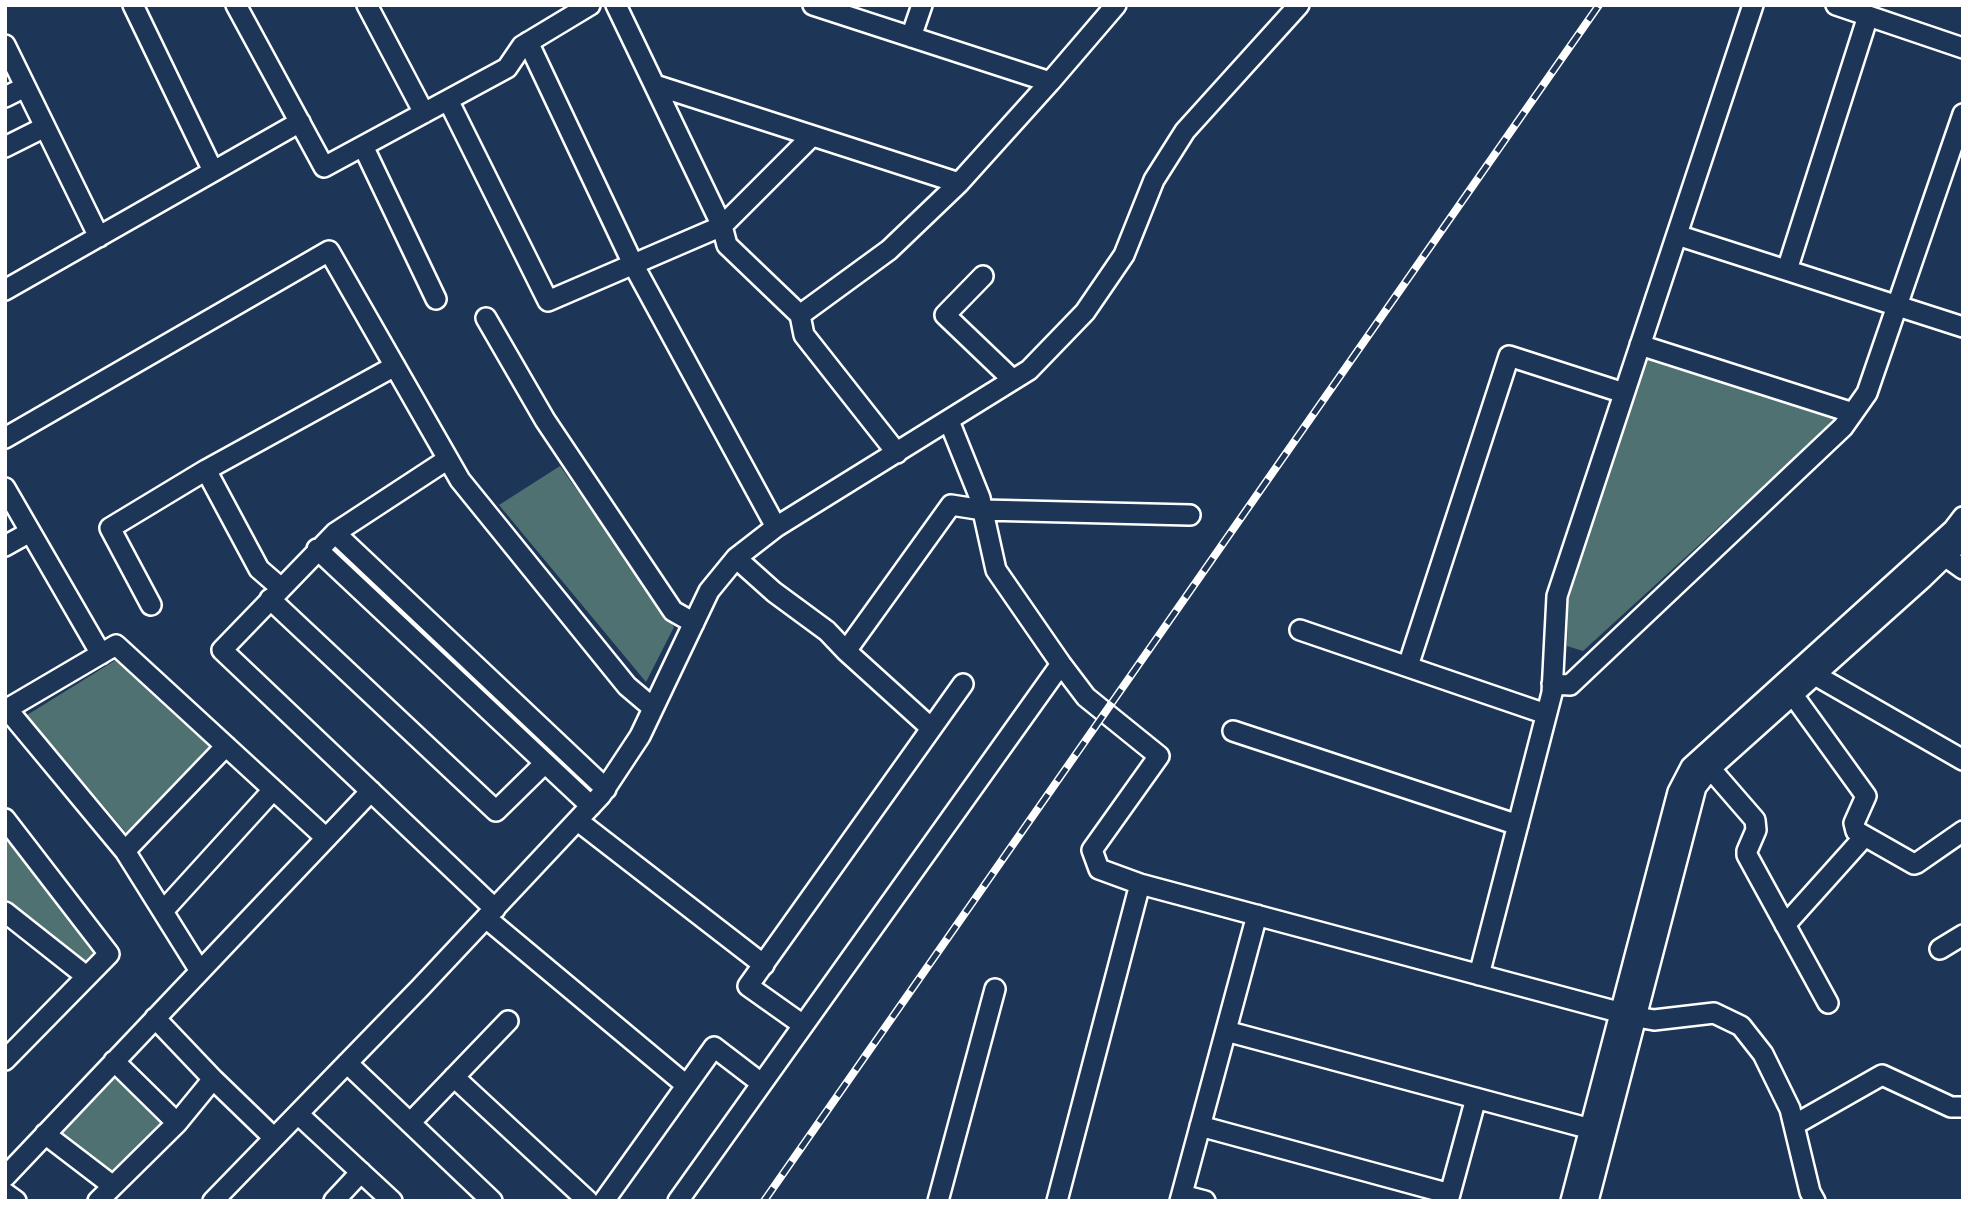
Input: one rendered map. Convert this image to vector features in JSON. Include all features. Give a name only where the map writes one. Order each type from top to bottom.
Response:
[{"type":"street","points":[[134,5],[213,171]]},
{"type":"street","points":[[236,5],[324,167],[507,68],[522,46],[590,5]]},
{"type":"street","points":[[367,5],[424,113]]},
{"type":"street","points":[[616,5],[722,226],[727,245],[800,315],[804,335],[897,453]]},
{"type":"street","points":[[911,37],[922,5]]},
{"type":"street","points":[[800,315],[889,250],[959,183],[1116,5]]},
{"type":"street","points":[[213,1201],[606,789],[640,736],[709,591],[736,558],[776,527],[1030,370],[1085,312],[1124,256],[1154,180],[1185,131],[1298,5]]},
{"type":"street","points":[[1479,975],[1546,714],[1552,684],[1557,596],[1753,5]]},
{"type":"street","points":[[1836,5],[1963,48]]},
{"type":"street","points":[[819,6],[1050,82]]},
{"type":"street","points":[[1787,270],[1868,16]]},
{"type":"street","points":[[528,42],[633,264],[776,527]]},
{"type":"street","points":[[5,45],[99,237]]},
{"type":"street","points":[[655,85],[959,183]]},
{"type":"street","points":[[5,97],[25,86]]},
{"type":"street","points":[[448,100],[548,301],[722,226],[813,136]]},
{"type":"street","points":[[1552,684],[1570,684],[1843,428],[1867,393],[1963,114]]},
{"type":"street","points":[[5,290],[300,122]]},
{"type":"street","points":[[5,147],[45,127]]},
{"type":"street","points":[[363,146],[436,299]]},
{"type":"street","points":[[1677,235],[1963,327]]},
{"type":"street","points":[[5,438],[329,251],[460,480],[626,686],[653,708]]},
{"type":"street","points":[[982,276],[946,315],[1013,380]]},
{"type":"street","points":[[486,318],[545,420],[673,611],[694,623]]},
{"type":"street","points":[[1640,345],[1853,413]]},
{"type":"street","points":[[1408,666],[1509,356],[1624,393]]},
{"type":"street","points":[[152,605],[110,528],[206,470],[395,366]]},
{"type":"street","points":[[949,421],[980,498],[996,570],[1060,664],[1086,697],[1159,756],[1092,850],[1099,869],[1140,884],[1629,1015],[1654,1020],[1714,1013],[1741,1026],[1763,1054],[1790,1109],[1810,1192],[1815,1201]]},
{"type":"street","points":[[448,459],[335,533],[222,650],[371,791],[490,913],[686,1085]]},
{"type":"street","points":[[206,470],[258,569],[276,593],[496,811],[545,763]]},
{"type":"street","points":[[5,488],[101,654]]},
{"type":"street","points":[[846,651],[951,505],[983,510],[1190,515]]},
{"type":"street","points":[[1571,1201],[1598,1131],[1629,1015],[1678,792],[1691,767],[1706,763],[1815,675],[1939,552],[1963,517]]},
{"type":"street","points":[[5,546],[30,532]]},
{"type":"street","points":[[335,533],[606,789]]},
{"type":"street","points":[[1706,763],[1939,552],[1963,539]]},
{"type":"street","points":[[317,549],[545,763],[584,814],[764,965]]},
{"type":"street","points":[[1939,552],[1963,569]]},
{"type":"street","points":[[736,558],[774,592],[827,631],[931,728]]},
{"type":"street","points":[[1300,629],[1546,714]]},
{"type":"street","points":[[200,971],[125,850],[7,709],[116,645],[326,838]]},
{"type":"street","points":[[678,1201],[1060,664]]},
{"type":"street","points":[[1815,675],[1963,760]]},
{"type":"street","points":[[803,1025],[748,986],[963,684]]},
{"type":"street","points":[[1793,695],[1866,796],[1854,827],[1856,831],[1914,864],[1963,831]]},
{"type":"street","points":[[1233,731],[1518,825]]},
{"type":"street","points":[[125,850],[226,746]]},
{"type":"street","points":[[1706,763],[1755,820],[1756,830],[1747,855],[1828,1003]]},
{"type":"street","points":[[163,911],[273,790]]},
{"type":"street","points":[[5,1177],[371,791]]},
{"type":"street","points":[[5,819],[109,954],[5,1060]]},
{"type":"street","points":[[1785,925],[1864,837]]},
{"type":"street","points":[[1057,1201],[1140,884]]},
{"type":"street","points":[[5,912],[86,976]]},
{"type":"street","points":[[1205,1201],[1181,1198],[1256,915]]},
{"type":"street","points":[[1940,949],[1963,935]]},
{"type":"street","points":[[938,1201],[995,989]]},
{"type":"street","points":[[155,1018],[274,1138]]},
{"type":"street","points":[[410,1123],[508,1021]]},
{"type":"street","points":[[1226,1031],[1598,1131]]},
{"type":"street","points":[[604,1201],[714,1047],[761,1083]]},
{"type":"street","points":[[114,1062],[177,1123]]},
{"type":"street","points":[[347,1063],[492,1201]]},
{"type":"street","points":[[1794,1125],[1882,1075],[1951,1107],[1963,1107]]},
{"type":"street","points":[[454,1077],[588,1201]]},
{"type":"street","points":[[98,1201],[177,1123],[213,1079]]},
{"type":"street","points":[[1200,1126],[1449,1197],[1476,1098]]},
{"type":"street","points":[[298,1114],[392,1201]]},
{"type":"street","points":[[1588,1201],[1598,1131]]},
{"type":"street","points":[[45,1134],[113,1186]]},
{"type":"street","points":[[334,1201],[361,1172]]},
{"type":"street","points":[[5,1193],[16,1201]]},
{"type":"green space","points":[[1645,358],[1838,418],[1583,651],[1567,646],[1568,601]]},
{"type":"green space","points":[[560,466],[674,627],[646,682],[499,505]]},
{"type":"green space","points":[[119,658],[213,744],[128,835],[27,715]]},
{"type":"green space","points":[[5,839],[98,954],[87,966],[5,902]]},
{"type":"green space","points":[[116,1076],[163,1125],[113,1176],[57,1134]]},
{"type":"railway","points":[[764,1201],[1599,5]]}]
